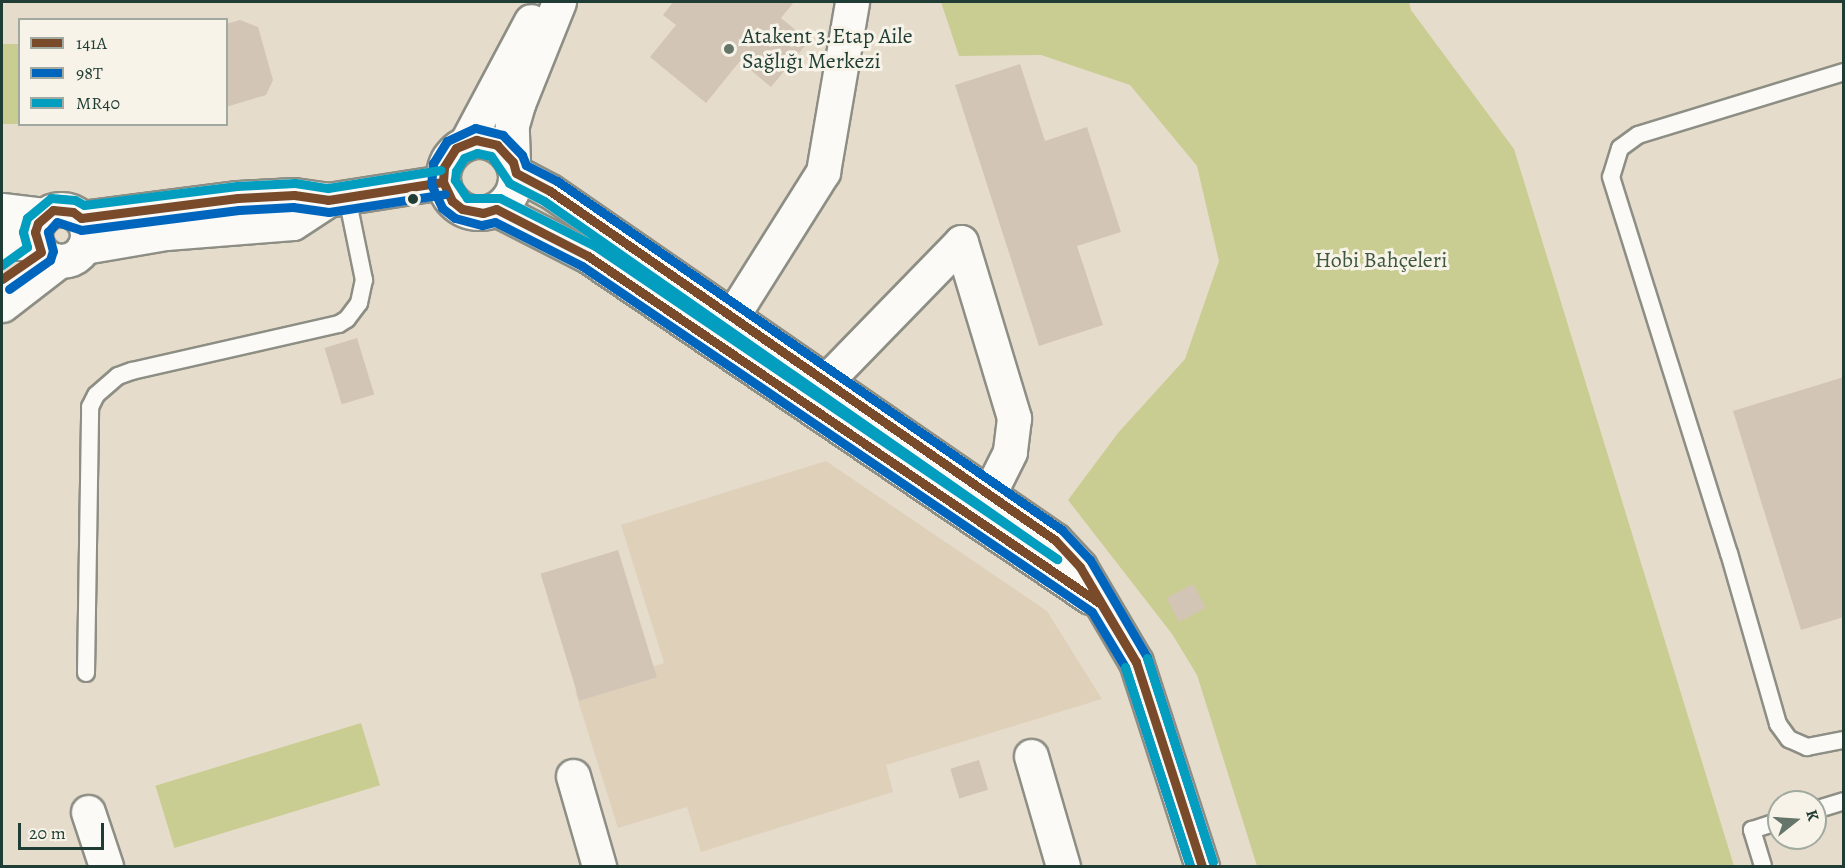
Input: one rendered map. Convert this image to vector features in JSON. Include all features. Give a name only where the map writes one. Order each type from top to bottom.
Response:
[{"type":"street","points":[[542,2],[465,143],[449,156],[443,182],[452,201],[462,208],[483,213],[496,209],[511,194],[514,167],[513,125],[518,104],[559,2]]},
{"type":"street","points":[[723,330],[824,172],[852,2]]},
{"type":"street","points":[[465,143],[487,141],[497,145],[514,167],[550,191],[723,330],[815,393],[1101,604]]},
{"type":"street","points":[[2,243],[58,239],[238,198],[294,195],[338,198],[443,182]]},
{"type":"street","points":[[496,209],[723,330]]},
{"type":"street","points":[[2,210],[58,239]]},
{"type":"street","points":[[2,279],[58,239]]},
{"type":"street","points":[[2,305],[58,239]]},
{"type":"street","points":[[815,393],[961,242],[1014,418],[1010,452],[989,494]]},
{"type":"street","points":[[815,393],[989,494],[1055,540],[1080,567],[1136,662],[1202,867]]},
{"type":"street","points":[[1031,756],[1063,867]]},
{"type":"street","points":[[573,776],[599,867]]},
{"type":"street","points":[[88,812],[106,867]]},
{"type":"lane","points":[[1844,72],[1638,135],[1620,148],[1611,177],[1729,553],[1778,724],[1789,739],[1807,747],[1844,740]]},
{"type":"lane","points":[[86,673],[90,407],[96,395],[118,376],[132,371],[339,324],[347,319],[359,303],[364,280],[338,198]]},
{"type":"lane","points":[[1827,806],[1844,801]]},
{"type":"lane","points":[[1763,867],[1752,830],[1767,825]]},
{"type":"shaded area","points":[[826,461],[1047,611],[1102,699],[886,765],[893,792],[701,852],[687,807],[618,828],[575,691],[664,663],[621,525]]},
{"type":"green space","name":"Hobi Bahçeleri","points":[[941,2],[1409,2],[1411,10],[1514,149],[1734,866],[1257,866],[1197,675],[1172,634],[1068,500],[1118,433],[1185,359],[1219,261],[1197,166],[1130,85],[1041,55],[959,56]]},
{"type":"green space","points":[[2,44],[18,44],[18,124],[2,124]]},
{"type":"green space","points":[[361,723],[380,785],[174,848],[155,786]]},
{"type":"building","name":"Atakent 3.Etap Aile Sağlığı Merkezi","points":[[673,2],[794,2],[781,18],[809,41],[771,87],[740,61],[706,103],[650,57],[676,25],[663,15]]},
{"type":"building","points":[[240,20],[258,27],[273,80],[266,95],[228,106],[228,23]]},
{"type":"building","points":[[1020,64],[1045,141],[1087,127],[1121,232],[1077,246],[1103,325],[1039,346],[955,85]]},
{"type":"building","points":[[357,338],[374,394],[342,404],[324,348]]},
{"type":"building","points":[[1844,377],[1844,617],[1801,630],[1733,411]]},
{"type":"building","points":[[618,550],[657,677],[579,701],[541,574]]},
{"type":"building","points":[[1193,584],[1206,608],[1179,622],[1167,598]]},
{"type":"building","points":[[979,760],[988,790],[959,798],[950,769]]},
{"type":"transit line","name":"98T","points":[[1147,657],[1090,560],[1062,530],[557,181],[526,165],[522,155],[503,135],[475,128],[447,141],[433,163],[431,184],[442,208],[455,218],[482,225],[495,222],[582,266],[1092,612],[1125,667],[1190,866]]},
{"type":"transit line","name":"141A","points":[[476,140],[497,145],[513,162],[516,173],[550,191],[1055,540],[1080,567],[1136,662],[1101,604],[588,256],[496,209],[483,213],[462,209],[452,201],[443,182],[444,167],[456,148],[476,140]]},
{"type":"transit line","name":"MR40","points":[[477,153],[491,156],[509,183],[544,201],[1057,559],[595,246],[500,198],[467,198],[455,180],[456,171],[464,158],[477,153]]},
{"type":"transit line","name":"MR40","points":[[2,265],[27,247],[23,232],[27,218],[51,198],[75,200],[84,205],[237,186],[295,183],[328,188],[441,170]]},
{"type":"transit line","name":"141A","points":[[2,279],[41,252],[35,232],[38,223],[53,210],[73,212],[81,218],[238,198],[294,195],[328,200],[443,182]]},
{"type":"transit line","name":"98T","points":[[9,289],[50,260],[53,251],[48,232],[57,222],[81,230],[239,210],[293,207],[329,212],[445,194]]},
{"type":"transit line","name":"98T","points":[[1147,657],[1213,862]]},
{"type":"transit line","name":"MR40","points":[[1147,658],[1213,862]]},
{"type":"transit line","name":"141A","points":[[1136,662],[1202,866]]},
{"type":"transit line","name":"MR40","points":[[1125,667],[1190,866]]},
{"type":"place","name":"Atakent 3.Etap Aile Sağlığı Merkezi","points":[[729,49]]}]
